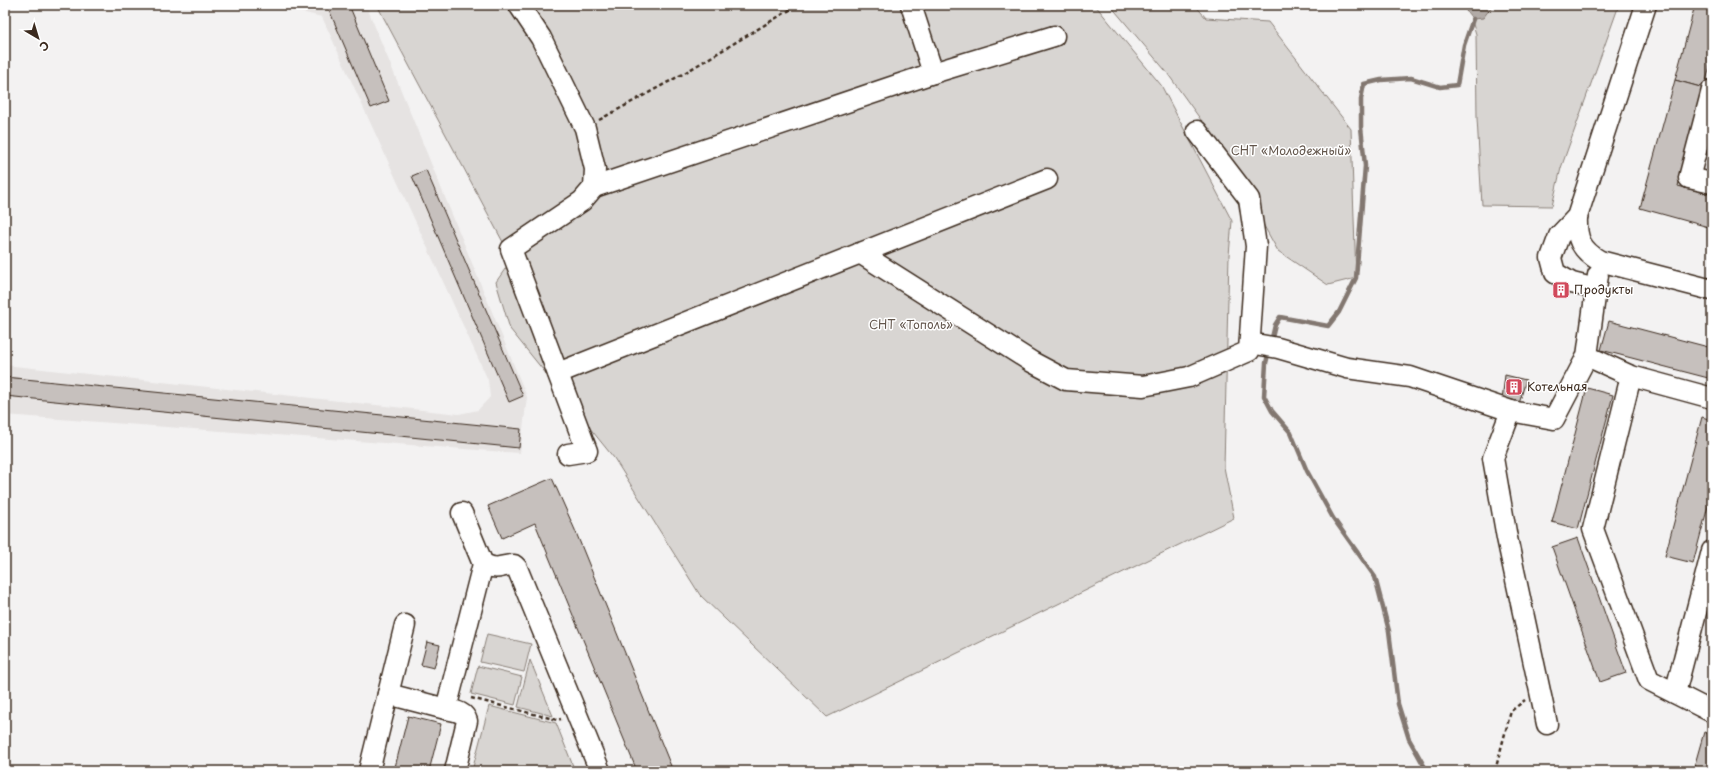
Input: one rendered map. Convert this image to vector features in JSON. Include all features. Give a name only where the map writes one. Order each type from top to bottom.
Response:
[{"type":"street","points":[[519,5],[540,38],[585,128],[595,169],[594,187]]},
{"type":"street","points":[[911,5],[933,73]]},
{"type":"street","points":[[1646,5],[1578,217],[1577,232],[1582,246],[1590,255],[1600,261],[1712,290]]},
{"type":"street","points":[[568,454],[587,451],[511,249],[582,201],[594,187],[933,73],[1054,36]]},
{"type":"street","points":[[1712,90],[1689,178],[1712,182]]},
{"type":"street","points":[[1197,131],[1249,199],[1256,246],[1262,345]]},
{"type":"street","points":[[558,373],[1047,179]]},
{"type":"street","points":[[1578,217],[1559,236],[1551,258],[1556,273],[1572,282],[1596,289]]},
{"type":"street","points":[[860,253],[1032,362],[1066,380],[1143,386],[1189,377],[1262,345],[1347,368],[1410,377],[1511,411],[1554,419],[1587,356],[1600,261]]},
{"type":"street","points":[[1587,356],[1631,376],[1712,398]]},
{"type":"street","points":[[1631,376],[1593,529],[1649,680],[1712,712]]},
{"type":"street","points":[[1511,411],[1493,458],[1507,538],[1547,724]]},
{"type":"street","points":[[448,701],[483,564],[462,513]]},
{"type":"street","points":[[1675,693],[1712,551]]},
{"type":"street","points":[[483,564],[496,569],[509,565],[514,565],[517,568],[600,771]]},
{"type":"street","points":[[369,771],[405,625]]},
{"type":"street","points":[[388,694],[448,701],[466,716],[467,721],[456,771]]},
{"type":"path","points":[[585,128],[681,75],[798,5]]},
{"type":"path","points":[[1495,771],[1511,711],[1540,688]]},
{"type":"path","points":[[448,701],[557,720],[577,714]]},
{"type":"shaded area","points":[[272,5],[366,5],[527,397],[520,453],[5,415],[5,365],[459,414],[478,410],[490,397],[488,380],[322,17]]},
{"type":"shaded area","points":[[1466,5],[1493,5],[1483,18],[1473,19],[1466,11]]},
{"type":"green space","name":"СНТ «Тополь»","points":[[377,5],[1095,5],[1161,85],[1232,221],[1229,255],[1224,467],[1234,518],[827,717],[700,595],[614,458],[510,329],[496,282],[512,259]]},
{"type":"green space","name":"СНТ «Молодежный»","points":[[1110,5],[1195,5],[1206,18],[1268,22],[1351,129],[1356,278],[1328,285],[1278,251],[1219,145],[1165,70]]},
{"type":"green space","points":[[1467,5],[1619,5],[1561,168],[1552,206],[1482,205],[1477,118],[1476,34]]},
{"type":"green space","points":[[487,634],[531,644],[524,672],[480,662]]},
{"type":"green space","points":[[530,660],[553,716],[518,707]]},
{"type":"green space","points":[[478,666],[522,677],[515,705],[471,694]]},
{"type":"green space","points":[[489,706],[556,723],[575,771],[472,771]]},
{"type":"building","points":[[327,5],[349,5],[389,101],[371,108]]},
{"type":"building","points":[[1695,5],[1712,5],[1712,59],[1704,88],[1675,80]]},
{"type":"building","points":[[1675,80],[1704,88],[1678,186],[1712,195],[1712,228],[1640,208]]},
{"type":"building","points":[[426,170],[523,396],[509,402],[412,176]]},
{"type":"building","name":"Продукты","points":[[1558,286],[1566,289],[1564,293],[1556,290]]},
{"type":"building","points":[[1609,321],[1712,348],[1712,379],[1601,350]]},
{"type":"building","name":"Котельная","points":[[1505,375],[1526,380],[1519,404],[1502,401]]},
{"type":"building","points":[[5,377],[521,429],[519,448],[5,396]]},
{"type":"building","points":[[1587,388],[1613,395],[1578,529],[1552,522]]},
{"type":"building","points":[[1702,417],[1712,420],[1712,491],[1693,563],[1665,556]]},
{"type":"building","points":[[552,478],[575,530],[673,771],[637,771],[535,523],[502,538],[488,506]]},
{"type":"building","points":[[1578,538],[1626,673],[1600,682],[1552,547]]},
{"type":"building","points":[[427,642],[440,645],[434,668],[421,665]]},
{"type":"building","points":[[408,716],[441,724],[429,771],[394,771]]},
{"type":"building","points":[[1704,732],[1712,735],[1712,771],[1693,771]]},
{"type":"waterway","points":[[1271,342],[1275,325],[1280,317],[1328,326],[1339,312],[1356,278],[1365,166],[1361,127],[1361,99],[1364,84],[1381,80],[1411,78],[1440,87],[1457,85],[1464,45],[1473,19]]},
{"type":"waterway","points":[[1269,351],[1266,363],[1264,396],[1272,411],[1291,433],[1307,471],[1333,518],[1375,577],[1389,631],[1398,704],[1409,739],[1427,771]]},
{"type":"place","name":"Продукты","points":[[1561,290]]},
{"type":"place","name":"Котельная","points":[[1514,387]]}]
